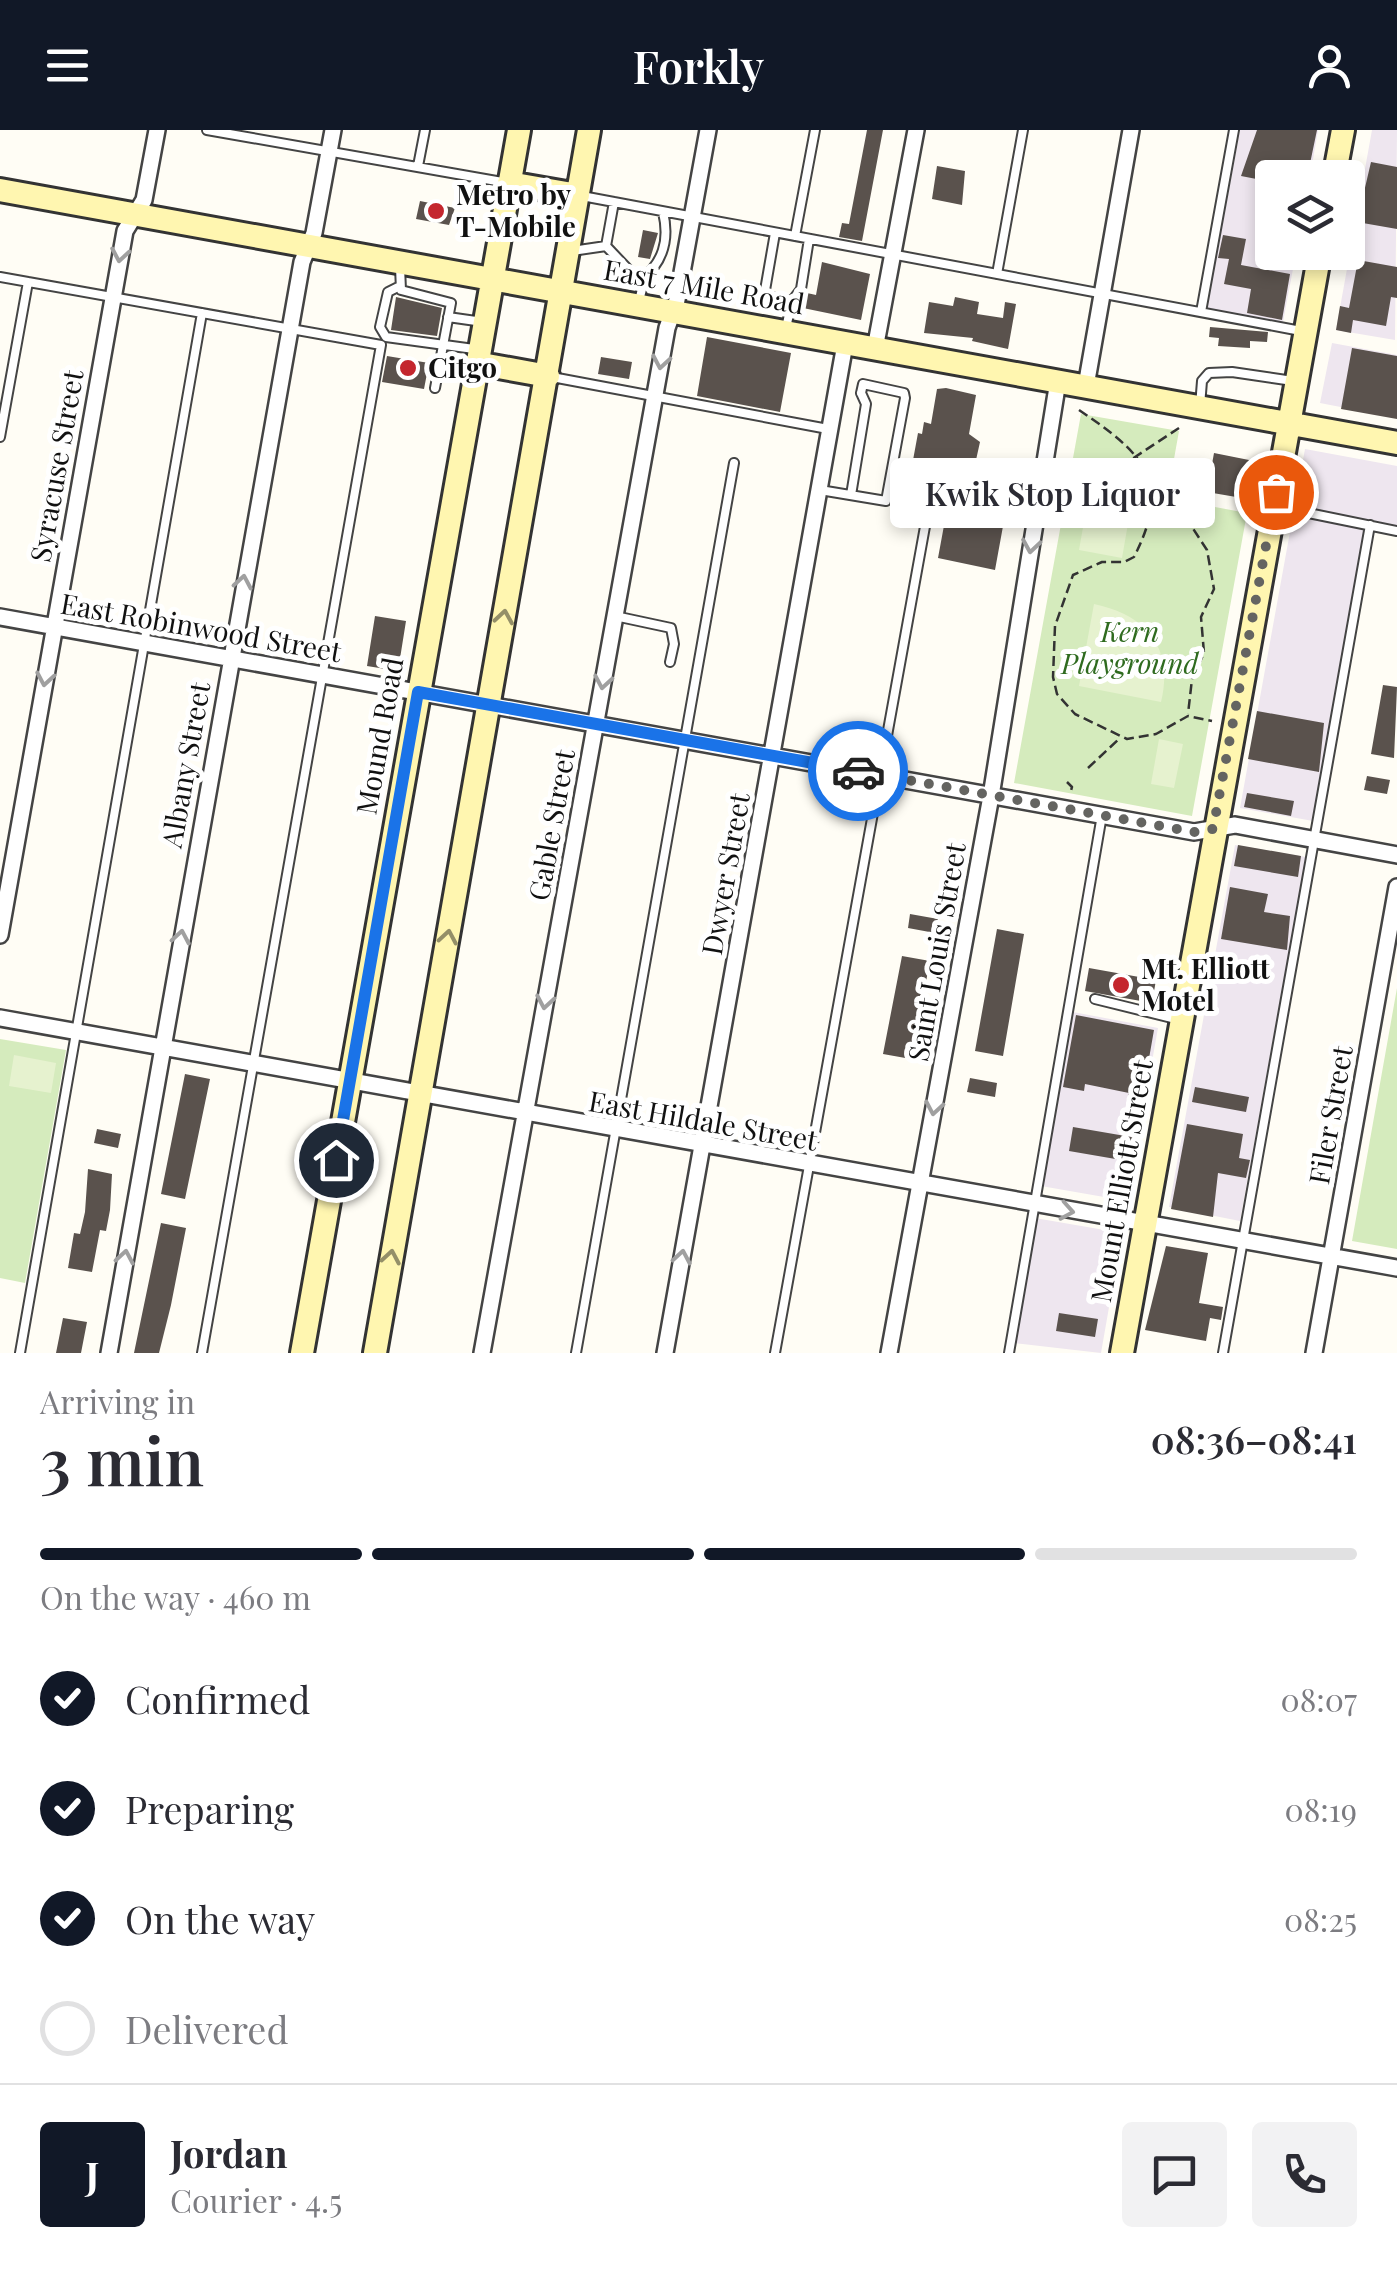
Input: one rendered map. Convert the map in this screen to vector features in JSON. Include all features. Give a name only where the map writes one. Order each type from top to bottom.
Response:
[{"type":"main road","name":"Mound Road","points":[[302,1353],[519,130]]},
{"type":"main road","points":[[375,1353],[589,130]]},
{"type":"main road","points":[[1337,160],[1343,130]]},
{"type":"main road","points":[[509,183],[578,195]]},
{"type":"main road","name":"East 7 Mile Road","points":[[0,190],[307,246],[399,275],[446,271],[1397,443]]},
{"type":"main road","name":"Mount Elliott Street","points":[[1122,1353],[1213,829],[1317,270]]},
{"type":"main road","points":[[478,356],[548,376]]},
{"type":"street","name":"Syracuse Street","points":[[0,935],[125,230],[144,200],[157,130]]},
{"type":"street","name":"Albany Street","points":[[109,1353],[290,329],[333,130]]},
{"type":"street","name":"Gable Street","points":[[482,1353],[654,396],[708,130]]},
{"type":"street","points":[[876,349],[916,130]]},
{"type":"street","points":[[1086,386],[1131,130]]},
{"type":"street","name":"Dwyer Street","points":[[665,1353],[845,344]]},
{"type":"street","name":"Saint Louis Street","points":[[889,1353],[990,796],[1058,381]]},
{"type":"street","name":"East Robinwood Street","points":[[0,617],[1194,832],[1235,825],[1397,856]]},
{"type":"street","name":"Filer Street","points":[[1314,1353],[1397,887]]},
{"type":"street","name":"East Hildale Street","points":[[0,1018],[1397,1268]]},
{"type":"lane","points":[[207,130],[509,183]]},
{"type":"lane","points":[[418,166],[425,130]]},
{"type":"lane","points":[[795,236],[815,130]]},
{"type":"lane","points":[[998,274],[1023,130]]},
{"type":"lane","points":[[1201,312],[1234,130]]},
{"type":"lane","points":[[578,195],[1305,332]]},
{"type":"lane","points":[[606,246],[614,202]]},
{"type":"lane","points":[[638,306],[640,280],[662,260],[667,227],[664,212]]},
{"type":"lane","points":[[775,233],[764,296],[792,301]]},
{"type":"lane","points":[[785,333],[792,301],[801,289],[809,239]]},
{"type":"lane","points":[[568,252],[606,246]]},
{"type":"lane","points":[[606,246],[640,280]]},
{"type":"lane","points":[[441,300],[446,271]]},
{"type":"lane","points":[[399,275],[409,296],[451,303],[436,388]]},
{"type":"lane","points":[[399,275],[388,292],[380,328],[386,337],[444,344],[478,356]]},
{"type":"lane","points":[[0,277],[381,345],[202,1353]]},
{"type":"lane","points":[[0,438],[28,282]]},
{"type":"lane","points":[[20,1353],[202,313]]},
{"type":"lane","points":[[448,317],[484,322]]},
{"type":"lane","points":[[1200,406],[1202,380],[1208,374],[1232,372],[1296,381]]},
{"type":"lane","points":[[548,376],[831,430]]},
{"type":"lane","points":[[820,490],[886,501],[904,392],[863,384],[861,393],[866,404],[851,495]]},
{"type":"lane","points":[[838,388],[861,393]]},
{"type":"lane","points":[[576,1353],[734,464]]},
{"type":"lane","points":[[1273,506],[1397,530]]},
{"type":"lane","points":[[775,1353],[926,520]]},
{"type":"lane","points":[[1222,1353],[1370,525]]},
{"type":"lane","points":[[614,616],[671,628],[670,662]]},
{"type":"lane","points":[[1010,1353],[1102,815]]},
{"type":"lane","points":[[1095,999],[1180,1020]]},
{"type":"path","points":[[1079,410],[1122,440],[1136,457],[1153,492],[1152,512],[1134,557],[1084,568],[1073,575],[1065,590],[1055,626],[1053,678],[1058,694],[1075,714],[1121,737],[1156,734],[1188,716],[1212,721]]},
{"type":"path","points":[[1044,469],[1068,473],[1136,457],[1179,428]]},
{"type":"path","points":[[1066,486],[1090,490]]},
{"type":"path","points":[[1152,512],[1188,521],[1208,550],[1214,573],[1214,589],[1200,617],[1204,653],[1192,679],[1188,716]]},
{"type":"path","points":[[1111,556],[1113,562]]},
{"type":"path","points":[[1088,768],[1121,737]]},
{"type":"path","points":[[1067,782],[1072,787],[1069,796]]},
{"type":"shaded area","points":[[1240,130],[1318,130],[1313,160],[1255,160],[1255,270],[1293,270],[1283,322],[1207,308]]},
{"type":"shaded area","points":[[1372,130],[1397,130],[1395,340],[1336,330],[1347,270],[1365,270],[1365,169]]},
{"type":"shaded area","points":[[1332,343],[1397,355],[1397,418],[1320,403]]},
{"type":"shaded area","points":[[1305,449],[1397,466],[1397,526],[1368,522],[1313,821],[1240,808]]},
{"type":"shaded area","points":[[1235,845],[1306,857],[1240,1221],[1169,1207]]},
{"type":"shaded area","points":[[1073,1012],[1158,1028],[1127,1201],[1041,1186]]},
{"type":"shaded area","points":[[1035,1218],[1122,1233],[1101,1353],[1013,1343]]},
{"type":"green space","name":"Kern Playground","points":[[1081,414],[1179,431],[1167,498],[1247,513],[1192,816],[1014,783]]},
{"type":"green space","points":[[1090,488],[1133,495],[1122,558],[1079,550]]},
{"type":"green space","points":[[1094,604],[1129,616],[1152,637],[1163,665],[1161,702],[1079,686]]},
{"type":"green space","points":[[1159,739],[1183,744],[1174,788],[1151,784]]},
{"type":"green space","points":[[1397,988],[1397,1249],[1352,1241]]},
{"type":"green space","points":[[0,1039],[66,1050],[25,1283],[0,1278]]},
{"type":"green space","points":[[14,1055],[56,1063],[51,1093],[9,1086]]},
{"type":"building","points":[[867,130],[883,130],[862,241],[839,237],[842,223],[849,224]]},
{"type":"building","points":[[1257,130],[1317,130],[1311,160],[1255,160],[1255,179],[1241,176]]},
{"type":"building","points":[[1371,162],[1397,167],[1397,229],[1365,223],[1365,188]]},
{"type":"building","points":[[937,166],[965,171],[962,205],[932,199]]},
{"type":"building","name":"Metro by T-Mobile","points":[[420,201],[455,208],[449,225],[416,219]]},
{"type":"building","points":[[643,230],[658,233],[650,259],[638,257]]},
{"type":"building","points":[[1223,235],[1246,239],[1241,265],[1290,274],[1282,320],[1247,313],[1251,289],[1224,284],[1229,259],[1218,258]]},
{"type":"building","points":[[1365,261],[1397,267],[1397,298],[1391,297],[1386,326],[1353,320],[1351,333],[1336,330],[1340,306],[1349,308],[1356,270],[1365,270]]},
{"type":"building","points":[[822,262],[870,274],[861,320],[803,308],[807,293],[816,295]]},
{"type":"building","points":[[396,297],[442,308],[437,336],[391,330]]},
{"type":"building","points":[[955,297],[979,302],[977,314],[1003,318],[1005,302],[1016,304],[1008,349],[972,341],[973,338],[924,333],[929,302],[953,306]]},
{"type":"building","points":[[1210,327],[1268,332],[1267,342],[1250,341],[1250,348],[1218,346],[1219,338],[1209,337]]},
{"type":"building","points":[[707,337],[791,353],[780,412],[697,396]]},
{"type":"building","points":[[1352,348],[1397,356],[1397,419],[1341,409]]},
{"type":"building","points":[[387,356],[429,363],[424,389],[382,382]]},
{"type":"building","points":[[601,357],[632,362],[629,379],[598,374]]},
{"type":"building","points":[[937,389],[976,395],[969,434],[980,442],[976,460],[1014,466],[995,570],[938,558],[950,493],[918,487],[921,473],[911,471],[918,433],[922,434],[924,422],[931,424]]},
{"type":"building","points":[[1214,453],[1249,460],[1242,498],[1207,492]]},
{"type":"building","points":[[375,616],[406,621],[398,671],[367,666]]},
{"type":"building","points":[[1383,685],[1397,687],[1394,758],[1371,754]]},
{"type":"building","points":[[1257,711],[1324,723],[1319,772],[1248,759]]},
{"type":"building","points":[[1367,776],[1390,780],[1387,794],[1364,790]]},
{"type":"building","points":[[1247,793],[1294,801],[1291,816],[1244,807]]},
{"type":"building","points":[[1238,845],[1301,856],[1298,877],[1234,866]]},
{"type":"building","points":[[1230,887],[1268,894],[1264,912],[1290,916],[1287,950],[1221,939]]},
{"type":"building","points":[[910,914],[938,919],[935,933],[908,928]]},
{"type":"building","points":[[997,929],[1024,934],[1003,1056],[975,1051]]},
{"type":"building","points":[[902,956],[930,961],[911,1059],[883,1054]]},
{"type":"building","name":"Mt. Elliott Motel","points":[[1089,968],[1156,980],[1152,1003],[1085,991]]},
{"type":"building","points":[[1076,1015],[1154,1030],[1141,1104],[1127,1101],[1129,1093],[1085,1084],[1084,1091],[1063,1087]]},
{"type":"building","points":[[185,1074],[210,1079],[185,1199],[161,1194]]},
{"type":"building","points":[[970,1078],[997,1083],[995,1097],[967,1092]]},
{"type":"building","points":[[1195,1087],[1249,1097],[1246,1112],[1192,1102]]},
{"type":"building","points":[[1187,1124],[1243,1134],[1239,1158],[1250,1160],[1246,1178],[1218,1173],[1213,1217],[1171,1209]]},
{"type":"building","points":[[1073,1127],[1137,1138],[1133,1162],[1069,1151]]},
{"type":"building","points":[[97,1129],[121,1134],[118,1148],[94,1143]]},
{"type":"building","points":[[88,1169],[112,1174],[106,1231],[100,1230],[92,1272],[68,1268],[74,1233],[80,1234],[85,1212]]},
{"type":"building","points":[[161,1223],[186,1228],[171,1305],[159,1353],[134,1353]]},
{"type":"building","points":[[1166,1246],[1208,1253],[1199,1303],[1223,1307],[1221,1320],[1210,1318],[1206,1341],[1145,1330]]},
{"type":"building","points":[[1059,1313],[1098,1319],[1095,1337],[1056,1331]]},
{"type":"building","points":[[63,1318],[87,1322],[81,1353],[56,1353]]},
{"type":"way so far","points":[[858,771],[1194,832],[1213,829],[1276,492]]},
{"type":"place","name":"Metro by T-Mobile","points":[[436,211]]},
{"type":"place","name":"Citgo","points":[[408,368]]},
{"type":"place","name":"Kwik Stop Liquor","points":[[1276,492]]},
{"type":"place","name":"Mt. Elliott Motel","points":[[1121,985]]},
{"type":"route","points":[[336,1160],[418,692],[858,771]]}]
